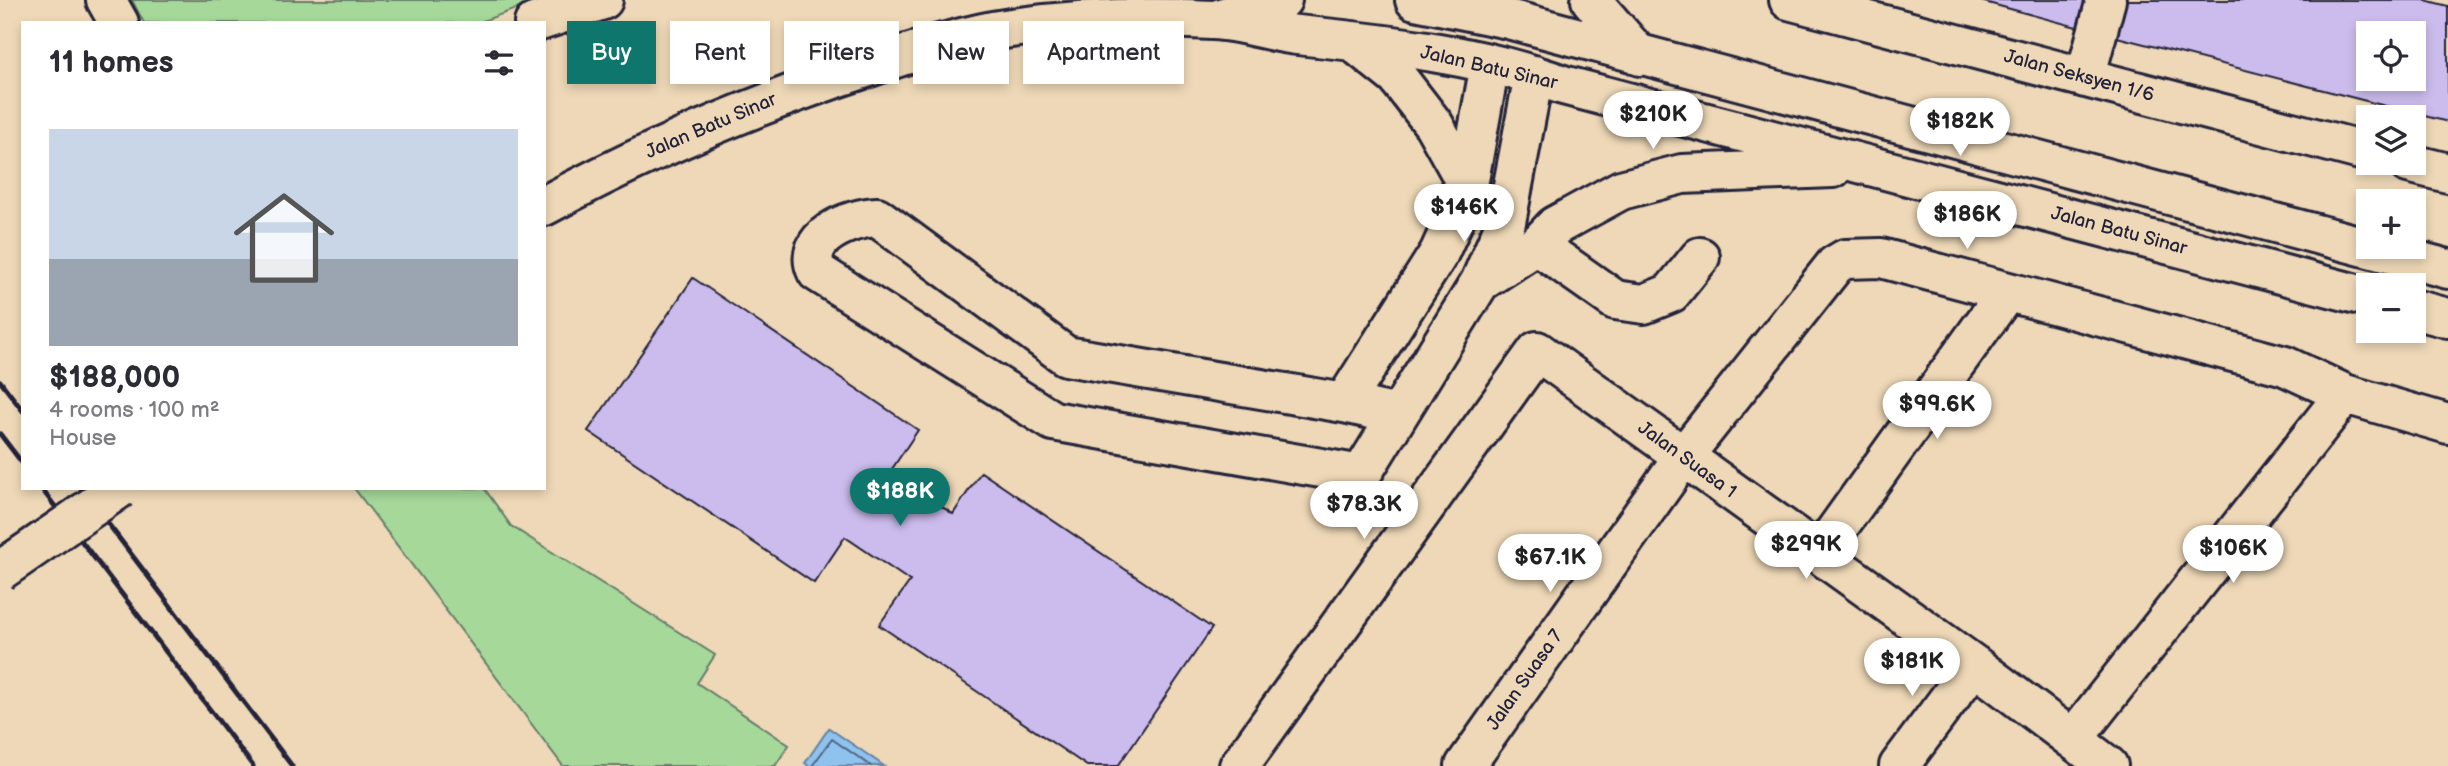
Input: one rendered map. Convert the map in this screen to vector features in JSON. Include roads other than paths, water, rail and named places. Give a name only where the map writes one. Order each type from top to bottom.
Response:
[{"type":"street","points":[[106,0],[118,21]]},
{"type":"street","points":[[540,21],[603,0]]},
{"type":"street","name":"Jalan Batu Sinar","points":[[1216,20],[1282,0]]},
{"type":"street","points":[[1415,0],[1509,9],[1640,56],[2448,269]]},
{"type":"street","points":[[1591,0],[1640,56]]},
{"type":"street","name":"Jalan Seksyen 1/6","points":[[1790,0],[2356,149]]},
{"type":"street","points":[[2085,78],[2106,0]]},
{"type":"street","points":[[1344,403],[1439,253],[1468,186],[1490,64],[1461,5]]},
{"type":"street","points":[[1398,415],[1344,403],[1066,356],[877,217],[862,218],[836,228],[819,241],[815,252],[813,263],[817,272],[1053,421],[1361,475],[1398,415],[1480,282],[1506,222],[1534,75],[1509,9]]},
{"type":"street","name":"Jalan Batu Sinar","points":[[546,205],[624,163],[795,90],[910,53],[1009,28],[1134,19],[1216,20],[1285,34],[1352,41],[1490,64],[2356,294]]},
{"type":"street","points":[[1352,41],[1397,77],[1434,125],[1468,186]]},
{"type":"street","points":[[1480,282],[1537,245],[1555,226],[1620,190],[1682,174],[1874,167]]},
{"type":"street","points":[[2426,168],[2448,173]]},
{"type":"street","points":[[1537,245],[1615,300],[1644,304],[1671,293],[1700,257]]},
{"type":"street","name":"Jalan Suasa 7","points":[[1465,766],[1683,457],[1835,265],[1845,259],[1881,258],[2285,366],[2345,394],[2448,424]]},
{"type":"street","points":[[1819,554],[2006,293]]},
{"type":"street","points":[[2426,312],[2448,318]]},
{"type":"street","name":"Jalan Suasa 1","points":[[1239,766],[1537,351],[1974,665],[2108,766]]},
{"type":"street","points":[[2073,740],[2345,394]]},
{"type":"street","points":[[0,571],[117,490]]},
{"type":"street","points":[[1899,766],[1974,665]]},
{"type":"water","points":[[829,728],[884,766],[809,766],[805,763]]},
{"type":"railway","points":[[0,381],[21,408]]},
{"type":"railway","points":[[0,434],[21,461]]},
{"type":"railway","points":[[43,490],[253,766]]},
{"type":"railway","points":[[83,490],[292,766]]}]
